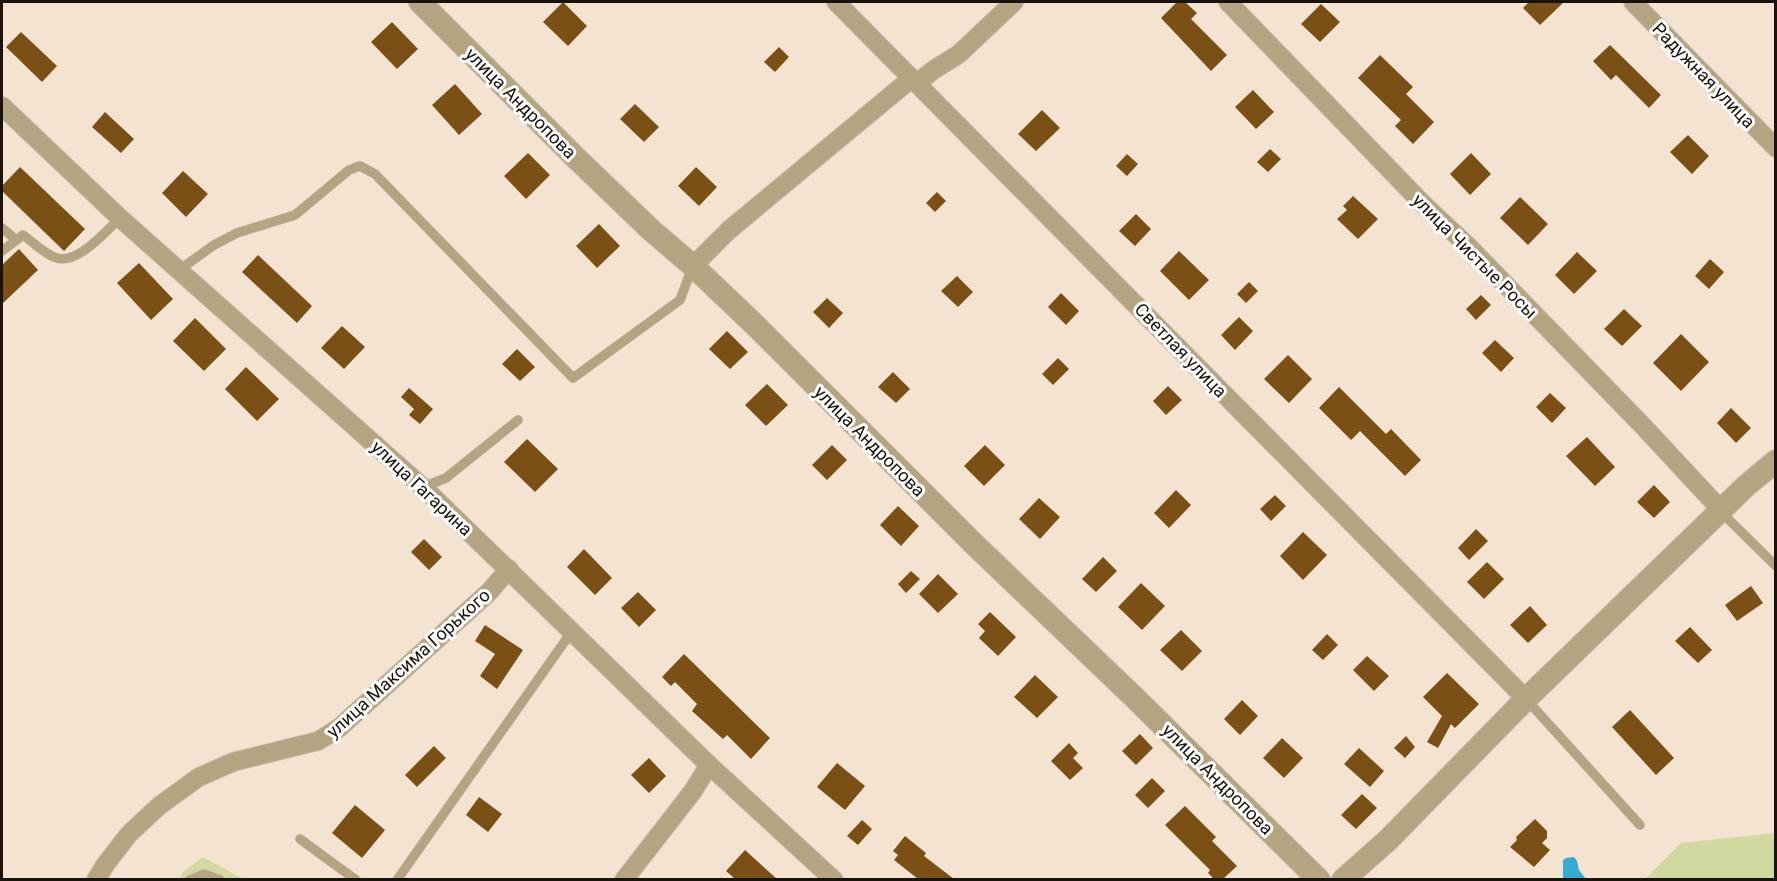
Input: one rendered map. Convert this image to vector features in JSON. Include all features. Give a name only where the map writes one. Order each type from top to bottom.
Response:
[{"type":"street","name":"улица Андропова","points":[[420,2],[617,198],[693,266],[976,546],[1319,879]]},
{"type":"street","name":"Светлая улица","points":[[836,2],[1526,699]]},
{"type":"street","points":[[693,266],[729,230],[915,80],[959,54],[1014,2]]},
{"type":"street","name":"улица Чистые Росы","points":[[1228,2],[1423,204],[1468,246],[1643,426],[1721,512]]},
{"type":"street","name":"Радужная улица","points":[[1633,2],[1776,148]]},
{"type":"street","name":"улица Гагарина","points":[[2,106],[120,218],[423,487],[709,765],[834,879]]},
{"type":"street","points":[[1343,879],[1388,840],[1526,699],[1747,485],[1776,461]]},
{"type":"street","name":"улица Максима Горького","points":[[96,879],[129,834],[159,806],[199,777],[233,762],[318,741],[339,728],[489,592],[509,569]]},
{"type":"street","points":[[624,879],[693,791],[709,765]]},
{"type":"lane","points":[[179,270],[214,245],[237,233],[295,215],[349,170],[360,166],[375,174],[573,378],[680,300],[693,266]]},
{"type":"lane","points":[[2,251],[23,235],[56,258],[70,260],[91,245],[120,218]]},
{"type":"lane","points":[[2,228],[16,240]]},
{"type":"lane","points":[[423,487],[446,478],[518,420]]},
{"type":"lane","points":[[1721,512],[1776,566]]},
{"type":"lane","points":[[397,879],[572,631]]},
{"type":"lane","points":[[1526,699],[1640,825]]},
{"type":"lane","points":[[300,839],[356,879]]},
{"type":"lane","points":[[190,879],[204,874],[220,879]]},
{"type":"green space","points":[[1775,833],[1775,879],[1645,879],[1681,843]]},
{"type":"green space","points":[[203,857],[243,879],[179,880],[184,871]]},
{"type":"water","points":[[1574,857],[1579,870],[1586,879],[1563,879],[1563,860]]},
{"type":"building","points":[[563,2],[587,26],[568,46],[543,22]]},
{"type":"building","points":[[1177,2],[1185,2],[1197,13],[1191,19],[1227,55],[1211,71],[1161,18]]},
{"type":"building","points":[[1529,2],[1564,2],[1540,25],[1523,8]]},
{"type":"building","points":[[1321,4],[1340,22],[1320,42],[1301,24]]},
{"type":"building","points":[[392,22],[418,49],[397,69],[371,42]]},
{"type":"building","points":[[21,32],[57,66],[42,82],[6,47]]},
{"type":"building","points":[[1610,45],[1661,95],[1649,108],[1616,75],[1611,80],[1593,61]]},
{"type":"building","points":[[779,47],[789,57],[775,72],[764,62]]},
{"type":"building","points":[[1380,55],[1413,87],[1406,94],[1434,122],[1413,144],[1395,126],[1401,120],[1358,78]]},
{"type":"building","points":[[455,84],[482,114],[459,135],[432,105]]},
{"type":"building","points":[[1253,90],[1274,112],[1256,129],[1235,107]]},
{"type":"building","points":[[635,104],[659,127],[644,142],[620,119]]},
{"type":"building","points":[[1042,110],[1060,128],[1036,151],[1018,134]]},
{"type":"building","points":[[105,112],[134,139],[121,153],[92,127]]},
{"type":"building","points":[[1688,135],[1709,156],[1692,174],[1670,152]]},
{"type":"building","points":[[1270,149],[1281,159],[1268,172],[1257,162]]},
{"type":"building","points":[[528,153],[550,175],[526,199],[504,176]]},
{"type":"building","points":[[1471,153],[1491,174],[1470,195],[1450,174]]},
{"type":"building","points":[[1127,154],[1138,164],[1127,176],[1116,166]]},
{"type":"building","points":[[20,167],[85,229],[64,251],[2,191],[2,186]]},
{"type":"building","points":[[696,167],[717,187],[699,206],[678,186]]},
{"type":"building","points":[[183,171],[208,194],[186,217],[162,193]]},
{"type":"building","points":[[937,192],[946,201],[935,212],[926,203]]},
{"type":"building","points":[[1353,196],[1378,219],[1358,239],[1337,219],[1347,210],[1343,206]]},
{"type":"building","points":[[1520,197],[1548,224],[1528,245],[1500,218]]},
{"type":"building","points":[[1136,214],[1151,229],[1135,246],[1119,231]]},
{"type":"building","points":[[599,224],[620,246],[597,268],[576,246]]},
{"type":"building","points":[[19,249],[38,270],[2,304],[2,265]]},
{"type":"building","points":[[1179,251],[1209,280],[1189,300],[1160,271]]},
{"type":"building","points":[[1577,252],[1597,271],[1574,294],[1555,275]]},
{"type":"building","points":[[258,255],[312,306],[297,323],[242,272]]},
{"type":"building","points":[[1710,259],[1724,272],[1709,289],[1695,276]]},
{"type":"building","points":[[139,263],[173,299],[151,320],[117,283]]},
{"type":"building","points":[[957,276],[973,292],[958,307],[941,291]]},
{"type":"building","points":[[1249,282],[1258,291],[1246,303],[1237,294]]},
{"type":"building","points":[[1061,293],[1079,311],[1066,325],[1048,307]]},
{"type":"building","points":[[1481,295],[1491,305],[1476,320],[1466,309]]},
{"type":"building","points":[[827,298],[843,313],[829,328],[813,312]]},
{"type":"building","points":[[1624,309],[1642,326],[1622,346],[1604,329]]},
{"type":"building","points":[[1239,317],[1253,331],[1235,350],[1221,335]]},
{"type":"building","points":[[195,318],[226,349],[204,371],[173,341]]},
{"type":"building","points":[[342,326],[365,347],[344,369],[321,348]]},
{"type":"building","points":[[727,331],[748,352],[730,369],[709,349]]},
{"type":"building","points":[[1681,334],[1709,362],[1681,391],[1653,363]]},
{"type":"building","points":[[1495,340],[1514,358],[1501,372],[1482,353]]},
{"type":"building","points":[[517,349],[535,367],[520,381],[502,364]]},
{"type":"building","points":[[1288,355],[1312,379],[1289,403],[1264,379]]},
{"type":"building","points":[[1058,358],[1069,369],[1053,385],[1042,374]]},
{"type":"building","points":[[246,367],[279,399],[257,421],[225,389]]},
{"type":"building","points":[[893,372],[910,389],[896,403],[878,387]]},
{"type":"building","points":[[767,384],[788,405],[766,426],[745,405]]},
{"type":"building","points":[[1168,386],[1182,400],[1166,415],[1153,401]]},
{"type":"building","points":[[1339,387],[1386,434],[1391,429],[1421,460],[1405,476],[1360,431],[1351,440],[1319,408]]},
{"type":"building","points":[[409,388],[433,409],[420,424],[409,415],[414,409],[401,397]]},
{"type":"building","points":[[1550,393],[1566,408],[1552,423],[1536,407]]},
{"type":"building","points":[[1731,408],[1751,428],[1736,443],[1717,423]]},
{"type":"building","points":[[1587,437],[1615,467],[1595,486],[1566,456]]},
{"type":"building","points":[[527,439],[558,469],[535,492],[504,462]]},
{"type":"building","points":[[832,445],[847,460],[827,480],[812,465]]},
{"type":"building","points":[[985,445],[1005,465],[984,486],[964,466]]},
{"type":"building","points":[[1654,485],[1670,502],[1654,518],[1637,502]]},
{"type":"building","points":[[1176,490],[1191,505],[1169,528],[1154,513]]},
{"type":"building","points":[[1275,495],[1286,506],[1271,521],[1260,509]]},
{"type":"building","points":[[1039,498],[1060,517],[1040,539],[1019,519]]},
{"type":"building","points":[[898,506],[919,526],[901,546],[880,525]]},
{"type":"building","points":[[1476,529],[1488,541],[1469,560],[1458,548]]},
{"type":"building","points":[[1303,532],[1327,555],[1303,580],[1280,556]]},
{"type":"building","points":[[424,539],[442,557],[429,570],[411,552]]},
{"type":"building","points":[[584,549],[612,578],[595,595],[567,567]]},
{"type":"building","points":[[1103,557],[1117,571],[1096,592],[1082,579]]},
{"type":"building","points":[[1487,562],[1504,579],[1484,599],[1467,582]]},
{"type":"building","points":[[911,571],[920,579],[906,593],[898,584]]},
{"type":"building","points":[[938,574],[958,594],[938,613],[919,594]]},
{"type":"building","points":[[1141,583],[1165,606],[1142,630],[1118,607]]},
{"type":"building","points":[[1751,586],[1763,603],[1737,621],[1725,605]]},
{"type":"building","points":[[638,592],[656,610],[639,627],[621,608]]},
{"type":"building","points":[[1530,606],[1547,625],[1528,643],[1510,625]]},
{"type":"building","points":[[990,612],[1016,637],[998,656],[979,638],[985,631],[978,624]]},
{"type":"building","points":[[485,625],[523,650],[497,689],[480,676],[495,654],[475,641]]},
{"type":"building","points":[[1690,627],[1712,650],[1698,663],[1675,641]]},
{"type":"building","points":[[1181,630],[1202,651],[1182,671],[1160,650]]},
{"type":"building","points":[[1327,634],[1338,645],[1323,660],[1312,650]]},
{"type":"building","points":[[684,654],[770,738],[751,759],[727,735],[723,739],[692,711],[697,704],[675,682],[671,686],[662,677]]},
{"type":"building","points":[[1367,656],[1389,676],[1374,691],[1353,670]]},
{"type":"building","points":[[1447,673],[1479,704],[1455,728],[1451,724],[1438,748],[1427,742],[1442,716],[1423,697]]},
{"type":"building","points":[[1035,675],[1058,697],[1037,718],[1014,697]]},
{"type":"building","points":[[1242,700],[1258,716],[1240,735],[1224,719]]},
{"type":"building","points":[[1630,710],[1674,758],[1656,775],[1612,727]]},
{"type":"building","points":[[1140,734],[1153,748],[1136,765],[1122,751]]},
{"type":"building","points":[[1406,736],[1415,747],[1405,758],[1394,748]]},
{"type":"building","points":[[1282,738],[1303,758],[1284,778],[1263,758]]},
{"type":"building","points":[[1069,743],[1078,753],[1073,758],[1083,768],[1070,780],[1051,761]]},
{"type":"building","points":[[434,746],[446,758],[417,787],[405,775]]},
{"type":"building","points":[[1359,748],[1384,771],[1370,787],[1344,764]]},
{"type":"building","points":[[649,758],[666,776],[649,793],[631,775]]},
{"type":"building","points":[[837,763],[865,786],[845,810],[817,787]]},
{"type":"building","points":[[1152,778],[1165,791],[1148,808],[1135,795]]},
{"type":"building","points":[[1362,794],[1377,808],[1356,829],[1341,815]]},
{"type":"building","points":[[479,797],[502,814],[488,832],[466,815]]},
{"type":"building","points":[[355,805],[385,830],[362,858],[332,833]]},
{"type":"building","points":[[1185,806],[1216,837],[1212,841],[1237,866],[1223,879],[1214,879],[1208,873],[1210,870],[1165,825]]},
{"type":"building","points":[[1535,819],[1547,831],[1547,838],[1542,843],[1550,850],[1534,867],[1510,847],[1517,840],[1516,837]]},
{"type":"building","points":[[862,820],[872,829],[858,845],[847,836]]},
{"type":"building","points":[[905,836],[926,853],[924,856],[954,879],[918,879],[894,860],[898,855],[893,851]]},
{"type":"building","points":[[745,850],[777,879],[735,879],[726,871]]}]
